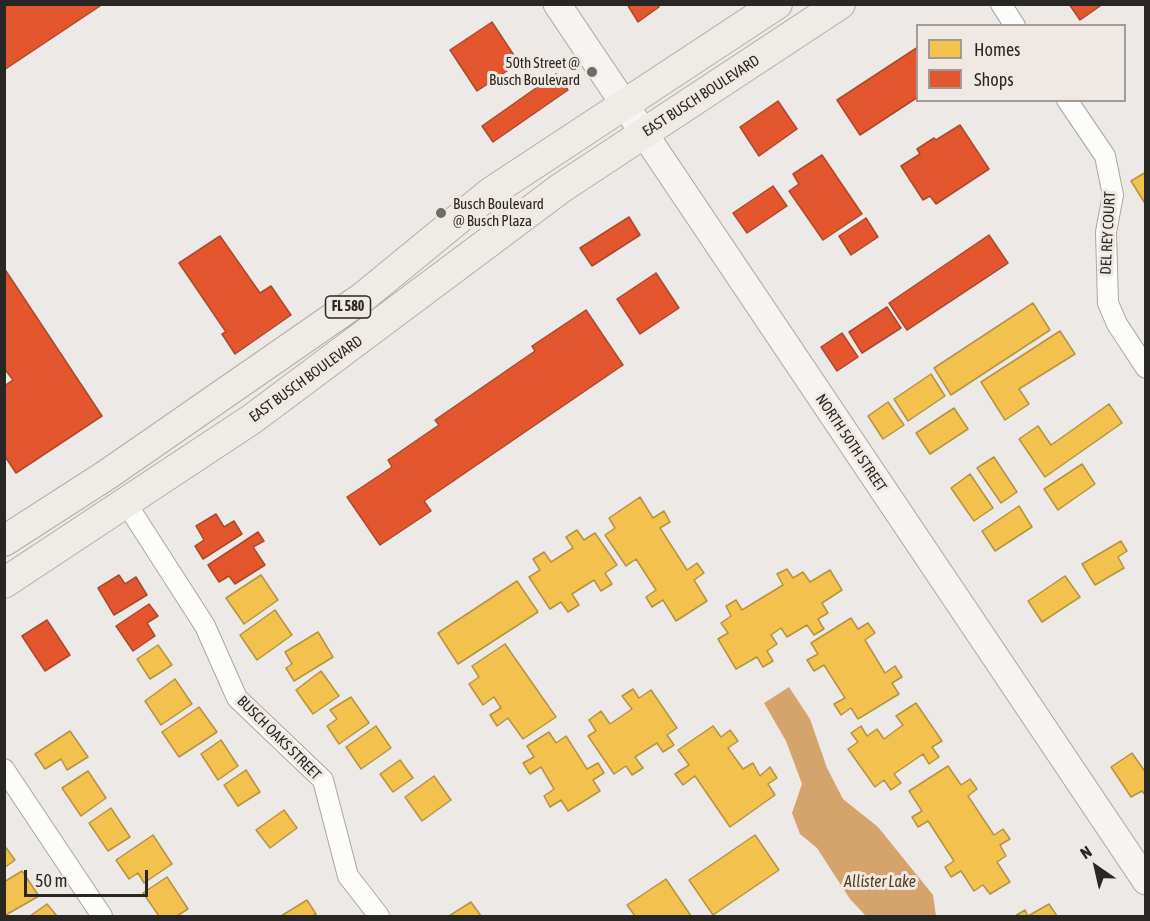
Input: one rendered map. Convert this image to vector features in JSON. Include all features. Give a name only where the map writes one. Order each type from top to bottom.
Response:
[{"type":"main road","name":"FL 580","points":[[4,540],[108,474],[362,298],[490,193],[777,4]]},
{"type":"main road","name":"EAST BUSCH BOULEVARD","points":[[4,583],[252,419],[561,188],[840,4]]},
{"type":"main road","points":[[252,419],[267,388],[332,337],[362,298]]},
{"type":"street","name":"NORTH 50TH STREET","points":[[557,4],[1146,881]]},
{"type":"street","points":[[1001,4],[1014,24]]},
{"type":"street","name":"DEL REY COURT","points":[[1068,102],[1105,156],[1113,195],[1106,232],[1108,303],[1117,324],[1146,368]]},
{"type":"street","name":"BUSCH OAKS STREET","points":[[126,503],[205,626],[237,698],[323,780],[348,876],[379,916]]},
{"type":"street","points":[[4,769],[102,916]]},
{"type":"water","name":"Allister Lake","points":[[789,687],[810,719],[827,768],[843,799],[878,827],[933,895],[936,916],[866,916],[850,899],[817,848],[800,834],[792,813],[802,784],[786,741],[764,703]]},
{"type":"building: Homes","points":[[1146,172],[1146,205],[1131,181]]},
{"type":"building: Homes","points":[[1033,303],[1050,330],[951,395],[934,368]]},
{"type":"building: Homes","points":[[1060,331],[1075,354],[1019,389],[1029,404],[1005,420],[981,382]]},
{"type":"building: Homes","points":[[931,374],[945,396],[908,421],[894,399]]},
{"type":"building: Homes","points":[[888,402],[904,425],[883,439],[868,416]]},
{"type":"building: Homes","points":[[1109,404],[1122,423],[1045,477],[1019,439],[1038,426],[1051,445]]},
{"type":"building: Homes","points":[[954,408],[968,429],[930,454],[916,433]]},
{"type":"building: Homes","points":[[994,457],[1017,492],[1001,503],[977,468]]},
{"type":"building: Homes","points":[[1082,464],[1095,484],[1058,510],[1044,489]]},
{"type":"building: Homes","points":[[970,474],[993,508],[974,521],[951,488]]},
{"type":"building: Homes","points":[[640,497],[653,518],[664,511],[670,522],[660,528],[687,570],[697,563],[704,573],[694,580],[707,601],[676,621],[663,600],[652,607],[646,597],[656,590],[636,559],[626,566],[605,535],[615,528],[609,518]]},
{"type":"building: Homes","points":[[1019,506],[1032,527],[995,551],[982,531]]},
{"type":"building: Homes","points":[[577,530],[584,540],[595,533],[617,565],[605,573],[612,584],[601,591],[594,580],[572,594],[579,605],[568,612],[561,602],[550,609],[529,577],[540,570],[533,559],[544,552],[551,562],[573,548],[566,537]]},
{"type":"building: Homes","points":[[1121,541],[1127,551],[1118,557],[1124,568],[1095,585],[1082,564]]},
{"type":"building: Homes","points":[[787,569],[793,578],[803,572],[810,582],[830,570],[842,590],[822,603],[828,613],[818,619],[824,629],[814,635],[807,625],[787,637],[781,628],[771,635],[777,644],[767,651],[773,661],[763,667],[757,657],[736,669],[718,639],[728,633],[721,623],[731,616],[726,606],[736,600],[742,610],[783,585],[777,574]]},
{"type":"building: Homes","points":[[261,575],[278,600],[244,624],[226,598]]},
{"type":"building: Homes","points":[[1065,576],[1080,597],[1042,622],[1028,601]]},
{"type":"building: Homes","points":[[517,581],[538,612],[458,664],[438,633]]},
{"type":"building: Homes","points":[[275,610],[292,635],[257,660],[240,635]]},
{"type":"building: Homes","points":[[851,618],[858,629],[868,623],[875,633],[865,640],[885,673],[895,666],[902,677],[892,683],[899,694],[858,719],[851,708],[841,715],[834,704],[845,698],[824,665],[814,671],[807,660],[818,654],[811,643]]},
{"type":"building: Homes","points":[[318,632],[333,657],[294,681],[286,668],[292,664],[285,652]]},
{"type":"building: Homes","points":[[505,644],[556,717],[523,739],[508,718],[497,726],[490,715],[501,708],[494,697],[483,705],[469,684],[479,677],[472,666]]},
{"type":"building: Homes","points":[[158,645],[172,665],[150,679],[137,659]]},
{"type":"building: Homes","points":[[321,671],[339,696],[313,714],[296,690]]},
{"type":"building: Homes","points":[[175,679],[192,704],[161,725],[145,701]]},
{"type":"building: Homes","points":[[633,689],[639,698],[651,690],[677,728],[667,735],[674,745],[663,752],[657,743],[635,757],[643,768],[632,775],[626,766],[614,774],[588,736],[596,731],[589,720],[601,711],[610,724],[632,709],[622,696]]},
{"type":"building: Homes","points":[[351,697],[369,723],[339,744],[327,726],[337,719],[330,710]]},
{"type":"building: Homes","points":[[916,703],[942,741],[932,747],[939,757],[929,764],[923,754],[894,774],[901,783],[891,790],[884,780],[875,787],[848,749],[858,742],[851,733],[861,726],[867,736],[877,729],[884,739],[903,725],[896,716]]},
{"type":"building: Homes","points":[[199,707],[217,732],[179,757],[162,732]]},
{"type":"building: Homes","points":[[376,726],[391,748],[361,769],[346,747]]},
{"type":"building: Homes","points":[[713,726],[721,737],[730,730],[738,741],[728,748],[743,769],[753,763],[760,776],[770,767],[777,778],[768,784],[775,795],[730,827],[695,776],[683,785],[675,774],[689,765],[678,750]]},
{"type":"building: Homes","points":[[70,731],[88,757],[67,770],[61,759],[45,769],[35,754]]},
{"type":"building: Homes","points":[[549,732],[556,743],[566,736],[587,769],[598,763],[604,773],[593,780],[600,791],[568,811],[561,800],[550,807],[544,796],[554,789],[541,767],[530,774],[523,763],[534,757],[527,746]]},
{"type":"building: Homes","points":[[221,740],[238,766],[218,780],[201,754]]},
{"type":"building: Homes","points":[[1132,753],[1146,773],[1146,796],[1142,791],[1131,797],[1111,767]]},
{"type":"building: Homes","points":[[400,760],[413,778],[393,792],[380,774]]},
{"type":"building: Homes","points":[[948,766],[961,785],[970,779],[977,789],[968,796],[994,835],[1003,829],[1010,839],[1000,845],[1006,856],[997,862],[1010,882],[990,894],[983,885],[974,891],[961,871],[951,877],[945,867],[954,861],[928,821],[918,827],[912,817],[922,811],[909,791]]},
{"type":"building: Homes","points":[[246,770],[260,792],[238,806],[224,785]]},
{"type":"building: Homes","points":[[88,771],[106,798],[81,816],[62,788]]},
{"type":"building: Homes","points":[[434,776],[451,800],[422,821],[405,797]]},
{"type":"building: Homes","points":[[111,808],[130,837],[108,851],[89,823]]},
{"type":"building: Homes","points":[[284,810],[297,828],[270,848],[256,830]]},
{"type":"building: Homes","points":[[153,835],[172,864],[144,883],[138,873],[129,879],[116,860]]},
{"type":"building: Homes","points":[[755,835],[779,870],[713,915],[689,880]]},
{"type":"building: Homes","points":[[4,845],[15,860],[4,868]]},
{"type":"building: Homes","points":[[22,871],[39,896],[4,916],[4,882]]},
{"type":"building: Homes","points":[[167,877],[188,909],[177,916],[159,916],[143,893]]},
{"type":"building: Homes","points":[[666,879],[691,916],[635,916],[627,905]]},
{"type":"building: Homes","points":[[307,900],[316,914],[281,916]]},
{"type":"building: Homes","points":[[471,902],[481,916],[449,916]]},
{"type":"building: Homes","points":[[47,904],[57,916],[30,916]]},
{"type":"building: Homes","points":[[1049,904],[1057,916],[1028,916]]},
{"type":"building: Homes","points":[[1025,910],[1028,916],[1015,916]]},
{"type":"building: Shops","points":[[4,4],[103,4],[4,70]]},
{"type":"building: Shops","points":[[627,4],[658,4],[659,7],[638,22]]},
{"type":"building: Shops","points":[[1069,4],[1103,4],[1080,20]]},
{"type":"building: Shops","points":[[492,22],[519,63],[477,91],[450,50]]},
{"type":"building: Shops","points":[[916,48],[916,98],[860,135],[837,100]]},
{"type":"building: Shops","points":[[556,74],[568,90],[493,142],[482,126]]},
{"type":"building: Shops","points":[[778,101],[797,129],[759,156],[740,127]]},
{"type":"building: Shops","points":[[960,125],[989,169],[936,204],[930,196],[923,200],[901,166],[920,154],[917,149]]},
{"type":"building: Shops","points":[[822,155],[862,214],[823,240],[789,191],[799,184],[793,174]]},
{"type":"building: Shops","points":[[773,186],[787,206],[747,233],[733,213]]},
{"type":"building: Shops","points":[[629,217],[640,235],[592,266],[580,248]]},
{"type":"building: Shops","points":[[866,218],[878,237],[851,255],[839,236]]},
{"type":"building: Shops","points":[[989,235],[1008,263],[907,330],[889,303]]},
{"type":"building: Shops","points":[[220,236],[260,293],[271,286],[291,315],[235,354],[222,334],[226,332],[179,263]]},
{"type":"building: Shops","points":[[4,268],[102,416],[16,473],[4,455],[4,386],[13,380],[4,368]]},
{"type":"building: Shops","points":[[656,273],[679,308],[640,334],[617,299]]},
{"type":"building: Shops","points":[[887,307],[901,328],[862,353],[849,332]]},
{"type":"building: Shops","points":[[586,310],[623,365],[424,501],[431,511],[380,545],[347,497],[392,467],[388,460],[439,425],[435,420],[535,351],[532,346]]},
{"type":"building: Shops","points":[[842,333],[858,357],[837,371],[821,347]]},
{"type":"building: Shops","points":[[216,514],[224,527],[234,521],[242,534],[203,559],[195,546],[204,540],[196,526]]},
{"type":"building: Shops","points":[[258,532],[264,541],[253,547],[265,565],[235,584],[229,576],[219,582],[208,565]]},
{"type":"building: Shops","points":[[119,575],[125,584],[136,577],[147,595],[114,615],[98,588]]},
{"type":"building: Shops","points":[[149,604],[158,616],[147,623],[155,636],[133,651],[116,626]]},
{"type":"building: Shops","points":[[47,620],[70,655],[45,671],[22,636]]},
{"type":"place","name":"50th Street @ Busch Boulevard","points":[[592,72]]},
{"type":"place","name":"Busch Boulevard @ Busch Plaza","points":[[441,213]]}]
